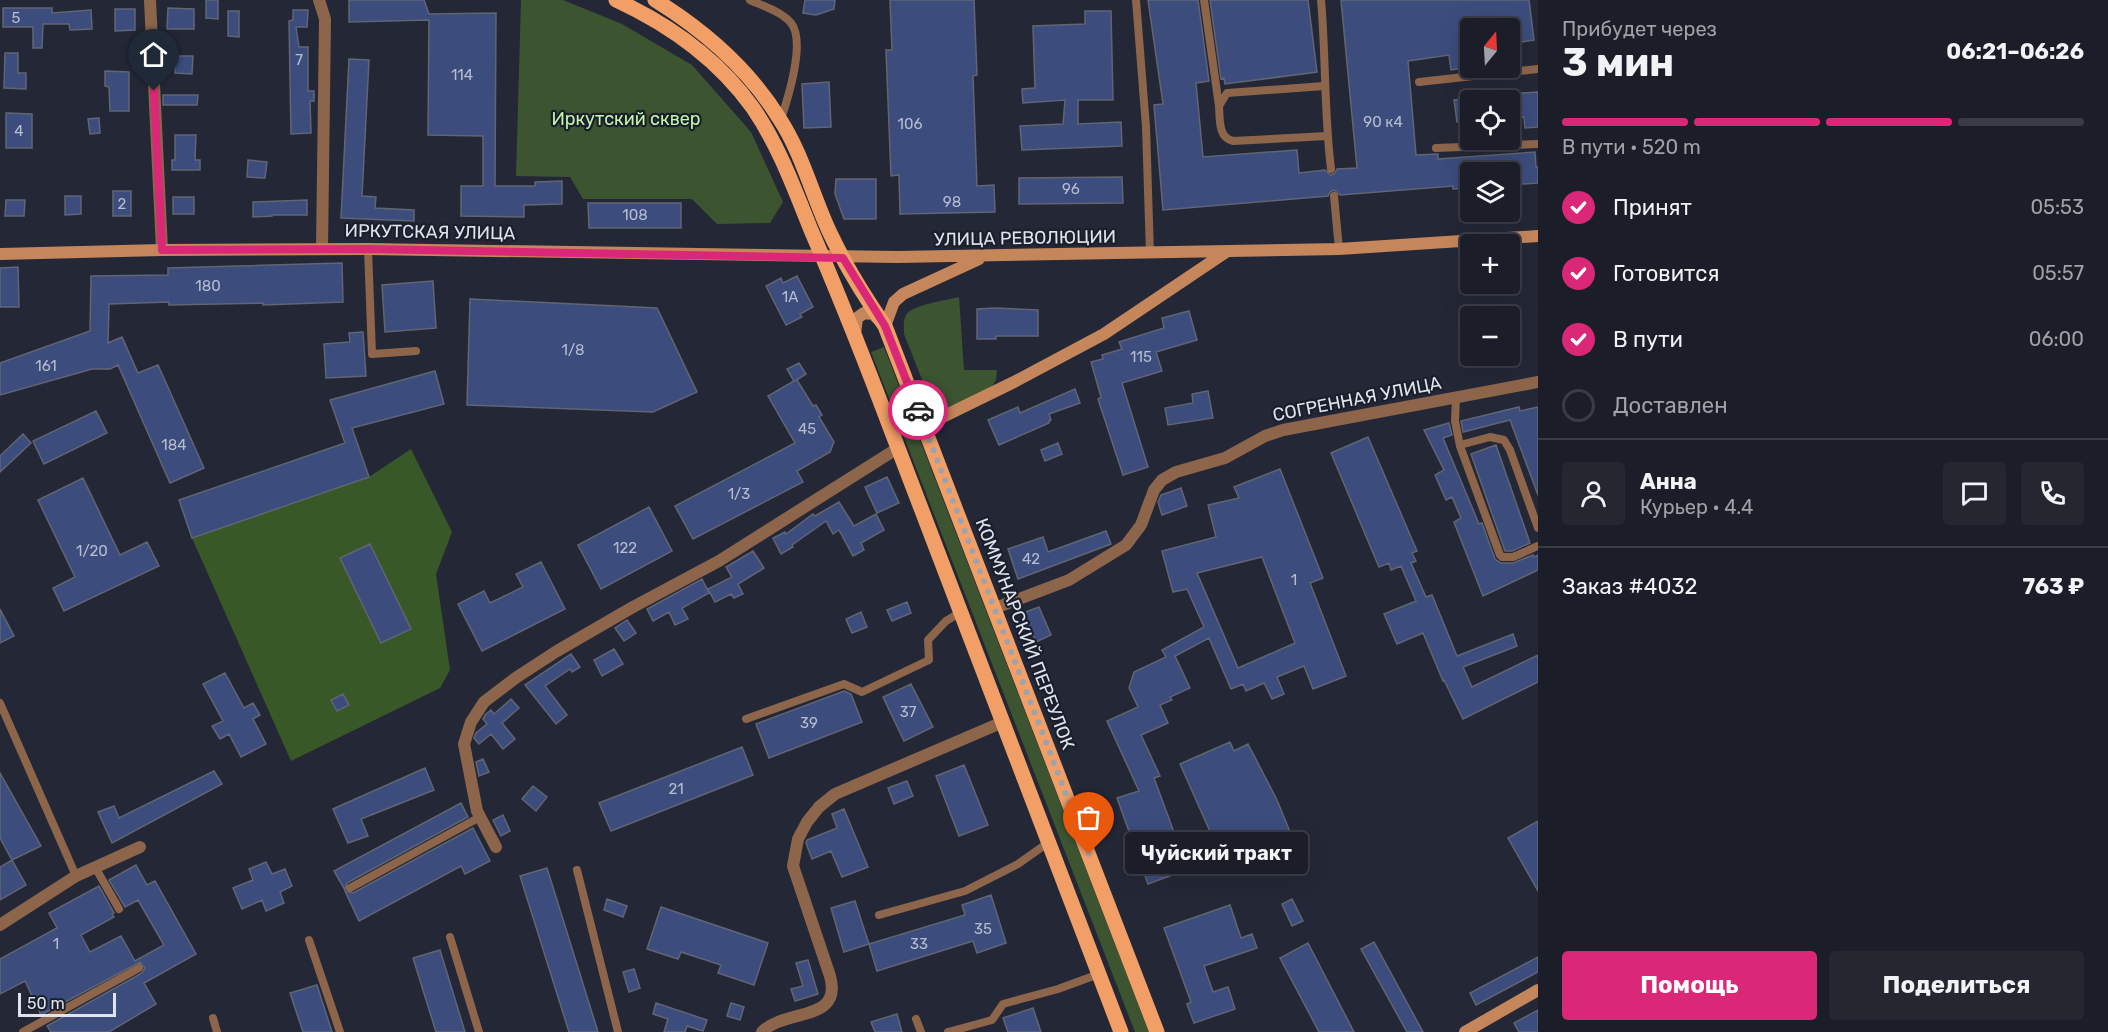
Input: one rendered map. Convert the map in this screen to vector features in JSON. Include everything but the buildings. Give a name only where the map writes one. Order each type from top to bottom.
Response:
[{"type":"main road","points":[[616,0],[674,31],[702,52],[729,78],[752,107],[778,150],[855,335],[1121,1032]]},
{"type":"main road","name":"КОММУНАРСКИЙ ПЕРЕУЛОК","points":[[655,0],[683,17],[712,40],[734,60],[765,97],[781,120],[798,152],[829,230],[843,258],[885,326],[1157,1032]]},
{"type":"main road","name":"УЛИЦА РЕВОЛЮЦИИ","points":[[823,257],[1150,254],[1340,249],[1538,236]]},
{"type":"main road","name":"ИРКУТСКАЯ УЛИЦА","points":[[0,255],[162,250],[368,249],[823,257]]},
{"type":"main road","points":[[924,426],[1104,334],[1227,251]]},
{"type":"main road","points":[[855,335],[856,318],[864,313],[873,314],[885,326],[894,302],[903,294],[985,256]]},
{"type":"main road","points":[[1465,1032],[1538,990]]},
{"type":"street","points":[[150,0],[162,250]]},
{"type":"street","points":[[319,0],[325,19],[322,249]]},
{"type":"street","name":"СОГРЕННАЯ УЛИЦА","points":[[995,608],[1069,580],[1126,545],[1141,525],[1154,490],[1162,480],[1176,472],[1225,458],[1265,436],[1283,430],[1538,382]]},
{"type":"street","points":[[496,847],[477,811],[464,744],[471,722],[484,702],[557,651],[719,561],[898,448]]},
{"type":"street","points":[[762,1032],[777,1023],[818,1009],[832,998],[833,986],[794,866],[798,839],[807,822],[819,807],[835,794],[1003,722]]},
{"type":"street","points":[[0,925],[76,876],[140,847]]},
{"type":"lane","points":[[750,0],[788,20],[795,31],[796,67],[781,120]]},
{"type":"lane","points":[[1136,0],[1146,127],[1150,254]]},
{"type":"lane","points":[[1204,0],[1222,134],[1226,140],[1326,136]]},
{"type":"lane","points":[[1321,0],[1325,43],[1326,136],[1331,169]]},
{"type":"lane","points":[[1419,82],[1538,69]]},
{"type":"lane","points":[[1219,109],[1227,93],[1324,86]]},
{"type":"lane","points":[[1436,148],[1538,144]]},
{"type":"lane","points":[[1334,196],[1340,249]]},
{"type":"lane","points":[[368,249],[372,354],[416,351]]},
{"type":"lane","points":[[1456,398],[1455,421],[1460,445],[1500,555],[1513,557],[1538,546]]},
{"type":"lane","points":[[1460,445],[1490,437],[1504,440],[1510,450],[1538,528]]},
{"type":"lane","points":[[746,719],[844,684],[862,692],[929,660],[927,640],[946,621],[961,612]]},
{"type":"lane","points":[[0,703],[76,876]]},
{"type":"lane","points":[[350,888],[480,817]]},
{"type":"lane","points":[[879,915],[965,891],[1018,864],[1049,842]]},
{"type":"lane","points":[[95,867],[119,909]]},
{"type":"lane","points":[[577,870],[618,1032]]},
{"type":"lane","points":[[450,938],[478,1032]]},
{"type":"lane","points":[[309,940],[340,1032]]},
{"type":"lane","points":[[23,1032],[139,968]]},
{"type":"lane","points":[[948,1032],[992,1020],[1003,1004],[1099,974]]},
{"type":"lane","points":[[213,1018],[217,1032]]},
{"type":"lane","points":[[916,1019],[921,1032]]},
{"type":"green space","name":"Иркутский сквер","points":[[521,0],[563,0],[622,24],[692,65],[751,132],[783,202],[770,223],[717,224],[692,199],[583,199],[570,177],[516,176]]},
{"type":"green space","points":[[959,297],[964,370],[997,370],[996,380],[991,388],[936,415],[904,334],[904,319],[909,311],[915,308]]},
{"type":"green space","points":[[884,347],[1149,1032],[1135,1032],[871,352]]},
{"type":"green space","points":[[411,449],[452,532],[436,574],[450,670],[440,688],[291,761],[192,538],[369,477]]},
{"type":"way so far","points":[[918,410],[1089,854]]},
{"type":"place","name":"Чуйский тракт","points":[[1089,854]]},
{"type":"route","points":[[154,91],[162,250],[368,249],[843,258],[885,326],[918,410]]}]
